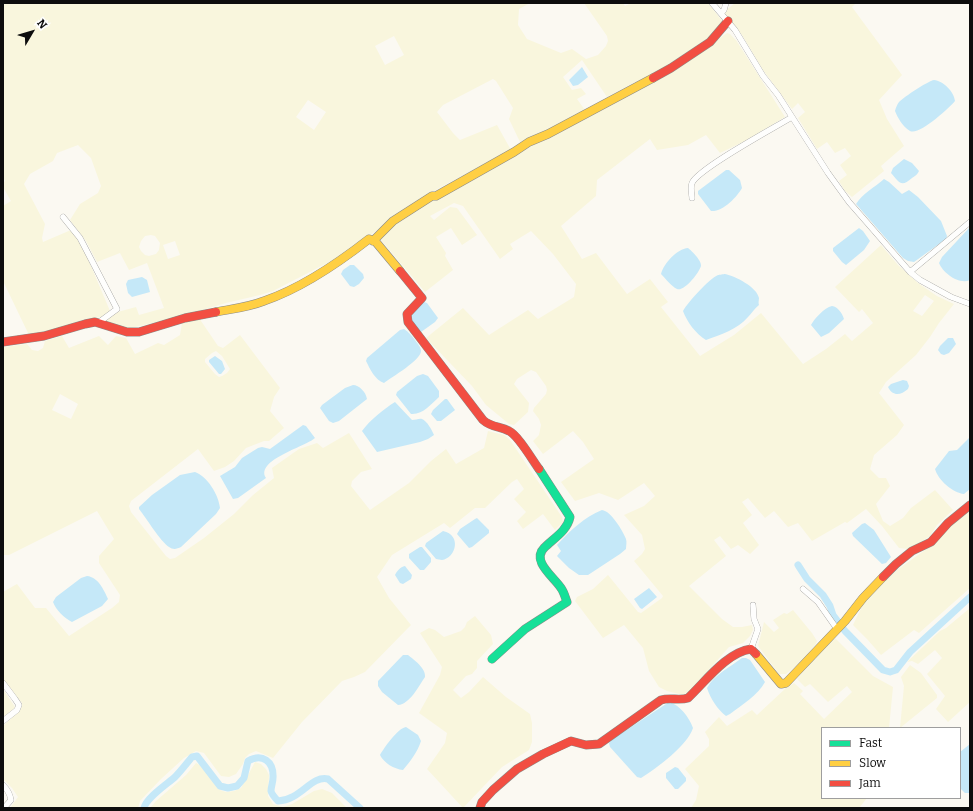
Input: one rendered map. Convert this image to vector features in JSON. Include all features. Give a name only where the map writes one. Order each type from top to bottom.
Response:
[{"type":"street","points":[[712,3],[735,30],[763,76],[778,95],[828,173],[849,202],[910,272],[934,288],[951,297],[970,304]]},
{"type":"street","points":[[721,12],[724,10],[726,3]]},
{"type":"street","points":[[373,241],[388,224],[407,210],[432,196],[436,196],[529,142],[548,134],[671,68],[710,42],[728,21]]},
{"type":"street","points":[[692,198],[693,182],[704,172],[724,157],[792,118]]},
{"type":"street","points":[[63,217],[80,238],[117,309],[98,323]]},
{"type":"street","points":[[910,272],[970,222]]},
{"type":"street","points":[[3,342],[58,333],[78,326],[98,323],[124,332],[134,332],[157,328],[183,318],[262,302],[309,280],[369,239],[373,241],[422,298],[407,314],[408,322],[483,420],[489,425],[510,431],[532,458],[570,517],[570,522],[567,526],[541,552],[540,556],[545,568],[559,584],[564,593],[566,602],[562,606],[533,622],[510,640],[492,658]]},
{"type":"street","points":[[480,808],[482,802],[493,790],[517,769],[543,754],[571,742],[586,745],[599,744],[655,703],[664,699],[671,698],[682,700],[688,698],[718,667],[736,653],[746,648],[751,649],[781,684],[786,683],[845,621],[863,598],[896,564],[912,551],[931,542],[948,523],[970,505]]},
{"type":"street","points":[[804,589],[818,602],[837,629]]},
{"type":"street","points":[[751,649],[758,629],[754,618],[754,606]]},
{"type":"street","points":[[3,683],[15,699],[18,706],[17,710],[3,721]]},
{"type":"street","points":[[3,785],[11,796],[11,800],[4,808]]},
{"type":"shaded area","points":[[3,3],[530,3],[519,9],[518,25],[527,39],[561,53],[572,49],[586,59],[598,55],[606,46],[608,41],[607,36],[584,3],[623,3],[625,6],[631,3],[708,3],[723,22],[714,34],[665,67],[642,81],[635,82],[607,97],[582,60],[563,77],[572,90],[581,88],[586,94],[577,99],[585,110],[540,134],[520,142],[509,119],[513,108],[496,81],[493,79],[443,105],[437,112],[460,140],[497,125],[511,150],[441,187],[409,206],[382,227],[335,259],[273,291],[140,326],[125,329],[105,321],[114,313],[136,307],[139,315],[164,308],[147,263],[129,270],[120,253],[97,262],[86,241],[70,220],[80,204],[98,193],[101,186],[91,158],[78,145],[57,153],[53,161],[30,174],[24,184],[45,224],[42,238],[43,242],[71,230],[88,259],[110,311],[102,317],[85,319],[61,328],[29,335],[3,281],[3,206],[11,201],[3,187],[3,183],[5,181],[3,177]],"holes":[[[394,36],[404,55],[385,65],[375,46]],[[308,100],[326,112],[314,130],[296,117]],[[145,236],[155,236],[160,243],[159,250],[156,254],[149,256],[145,255],[141,251],[139,247]],[[175,241],[180,255],[168,259],[163,245]]]},
{"type":"shaded area","points":[[735,3],[856,3],[852,7],[902,75],[879,100],[887,119],[904,146],[881,166],[884,171],[852,197],[845,191],[839,181],[847,175],[840,165],[851,156],[845,148],[835,153],[827,142],[817,149],[798,118],[805,112],[798,103],[792,109],[763,70],[742,35],[724,12]]},
{"type":"shaded area","points":[[727,33],[736,40],[785,117],[745,141],[720,153],[706,135],[688,145],[657,150],[650,139],[597,180],[596,196],[561,226],[582,259],[596,253],[627,294],[650,279],[668,302],[661,307],[700,356],[734,335],[761,313],[803,364],[845,334],[852,341],[873,323],[862,309],[859,312],[835,287],[881,245],[898,265],[918,283],[937,296],[954,304],[916,355],[886,382],[879,393],[904,425],[897,435],[874,455],[870,469],[879,478],[886,478],[890,486],[876,504],[883,521],[890,526],[903,518],[911,508],[935,490],[953,510],[937,525],[930,536],[908,549],[899,548],[882,526],[866,509],[847,523],[845,522],[812,541],[798,523],[788,527],[774,511],[765,518],[748,498],[742,502],[752,515],[743,523],[759,545],[750,554],[738,545],[731,549],[720,536],[714,540],[726,556],[689,586],[722,619],[733,627],[752,625],[753,630],[750,636],[743,643],[729,647],[690,691],[683,695],[667,691],[659,687],[649,671],[643,648],[624,625],[603,638],[575,601],[577,597],[593,589],[608,575],[638,612],[641,613],[662,598],[663,596],[634,561],[645,549],[642,535],[624,515],[644,506],[655,496],[644,483],[618,500],[599,493],[575,501],[561,482],[594,459],[583,442],[573,431],[543,454],[533,441],[539,435],[541,425],[539,419],[533,411],[546,394],[547,390],[546,386],[536,372],[531,370],[517,379],[514,384],[529,403],[528,412],[514,425],[509,424],[486,405],[472,386],[426,338],[463,308],[489,335],[528,310],[538,319],[574,297],[576,284],[553,254],[531,231],[510,244],[513,249],[500,259],[463,206],[454,203],[430,216],[434,220],[450,207],[457,208],[477,235],[462,245],[451,228],[436,237],[446,253],[445,256],[453,270],[425,292],[380,239],[388,229],[408,213],[663,77]],"holes":[[[925,295],[934,301],[922,316],[913,311]]]},
{"type":"shaded area","points":[[199,318],[218,346],[223,348],[240,335],[280,388],[274,397],[270,411],[284,428],[269,441],[264,441],[246,448],[234,461],[225,467],[214,471],[198,449],[131,501],[129,506],[131,512],[170,559],[175,558],[204,538],[234,514],[253,495],[274,478],[272,468],[299,449],[317,443],[323,448],[349,433],[372,469],[361,472],[352,481],[351,486],[370,510],[409,483],[431,461],[446,449],[456,464],[484,448],[488,431],[504,435],[510,440],[562,517],[563,522],[555,530],[543,514],[523,529],[517,521],[526,512],[514,499],[524,489],[517,479],[485,508],[475,508],[450,528],[444,523],[392,555],[377,577],[389,598],[411,625],[365,672],[342,681],[302,722],[273,758],[256,751],[249,754],[236,774],[229,777],[221,776],[204,753],[196,751],[184,758],[161,779],[140,801],[138,808],[10,808],[18,797],[3,779],[3,726],[20,710],[22,703],[3,680],[3,592],[17,584],[35,608],[46,608],[69,636],[112,608],[119,602],[120,595],[99,563],[99,556],[114,539],[97,511],[9,555],[3,555],[3,347],[27,344],[32,350],[38,351],[43,348],[45,341],[62,336],[69,348],[99,336],[108,345],[116,336],[126,338],[135,354],[158,343],[164,345],[180,335],[182,323]],"holes":[[[216,351],[222,356],[230,369],[227,373],[219,377],[205,362],[205,359]],[[60,394],[78,404],[71,419],[52,410]]]},
{"type":"shaded area","points":[[970,509],[970,588],[919,633],[914,630],[881,655],[853,625],[865,600],[897,570],[935,543],[947,528]]},
{"type":"shaded area","points":[[970,608],[970,702],[948,722],[936,709],[945,696],[927,674],[942,658],[935,650],[918,664],[912,661],[907,662],[940,631],[946,628]]},
{"type":"shaded area","points":[[793,610],[817,641],[797,665],[786,674],[779,674],[758,646],[764,622],[774,632],[779,628],[773,620],[784,613],[787,614]]},
{"type":"shaded area","points":[[475,616],[491,635],[493,644],[477,661],[477,668],[472,674],[466,676],[453,690],[461,698],[483,677],[506,697],[530,714],[532,723],[532,742],[529,750],[502,767],[463,808],[427,769],[445,743],[447,733],[419,713],[440,675],[442,667],[420,633],[429,628],[435,630],[444,637],[461,631],[467,622]]},
{"type":"shaded area","points":[[835,638],[873,676],[893,687],[889,727],[821,727],[821,799],[866,799],[859,808],[691,808],[696,800],[699,786],[685,769],[709,746],[709,739],[705,732],[719,717],[727,726],[752,710],[757,715],[786,688],[794,683],[803,691],[800,694],[824,719],[852,692],[847,686],[828,702],[810,684],[805,687],[797,679]]},
{"type":"shaded area","points":[[910,665],[921,673],[937,695],[937,698],[900,727],[904,686],[901,677]]},
{"type":"shaded area","points":[[3,689],[15,707],[3,718]]},
{"type":"shaded area","points":[[255,762],[261,764],[269,775],[268,796],[273,804],[283,807],[292,804],[314,791],[322,789],[332,793],[347,808],[150,808],[186,775],[196,763],[200,765],[220,790],[226,792],[241,788]]},
{"type":"water","points":[[582,67],[588,77],[578,85],[573,86],[569,80]]},
{"type":"water","points":[[934,80],[941,82],[948,87],[953,94],[955,101],[927,126],[910,131],[897,116],[895,111],[897,106],[899,102],[911,93]]},
{"type":"water","points":[[904,159],[912,163],[919,171],[905,183],[900,183],[891,173],[893,168]]},
{"type":"water","points":[[726,170],[729,170],[740,180],[742,188],[737,196],[725,207],[716,211],[711,211],[698,194],[698,191]]},
{"type":"water","points":[[884,179],[902,194],[909,190],[918,197],[941,221],[947,236],[946,239],[914,262],[903,258],[856,204],[865,194]]},
{"type":"water","points":[[970,227],[970,280],[961,281],[944,271],[939,263],[942,257]]},
{"type":"water","points":[[859,228],[870,241],[864,250],[846,265],[833,251],[833,248]]},
{"type":"water","points":[[688,248],[698,259],[701,266],[687,285],[683,288],[677,289],[661,274],[665,265],[675,254]]},
{"type":"water","points":[[350,265],[354,265],[363,274],[364,278],[354,287],[350,286],[341,274],[343,270]]},
{"type":"water","points":[[725,274],[750,286],[759,298],[759,305],[739,325],[706,340],[692,327],[683,311],[709,281],[718,275]]},
{"type":"water","points":[[142,277],[147,280],[150,292],[132,297],[128,293],[126,284],[128,280]]},
{"type":"water","points":[[422,302],[427,303],[438,318],[421,332],[414,325],[411,316]]},
{"type":"water","points":[[832,306],[840,311],[844,319],[829,333],[821,337],[811,325],[820,314]]},
{"type":"water","points":[[404,329],[420,347],[420,355],[399,373],[384,383],[381,382],[373,374],[366,361],[367,358],[400,330]]},
{"type":"water","points":[[948,338],[953,338],[956,344],[949,353],[944,355],[941,354],[938,350]]},
{"type":"water","points":[[215,356],[222,361],[225,369],[221,374],[219,374],[209,362],[209,360]]},
{"type":"water","points":[[423,374],[428,376],[439,391],[439,397],[423,411],[411,414],[396,395],[397,392],[417,376]]},
{"type":"water","points":[[903,380],[907,381],[909,386],[903,393],[895,394],[888,387],[891,384]]},
{"type":"water","points":[[353,385],[362,389],[367,399],[339,421],[333,423],[329,421],[320,408],[322,405],[345,388]]},
{"type":"water","points":[[445,399],[447,399],[455,410],[441,421],[437,421],[431,414],[433,410]]},
{"type":"water","points":[[395,402],[412,420],[424,420],[434,435],[420,442],[377,452],[362,431],[377,415]]},
{"type":"water","points":[[303,425],[306,426],[315,438],[274,460],[268,465],[265,471],[266,478],[238,498],[233,499],[220,476],[235,467],[242,458],[258,448],[262,447],[270,449]]},
{"type":"water","points":[[969,438],[970,489],[964,494],[951,489],[946,485],[939,477],[935,469],[949,451],[957,450]]},
{"type":"water","points":[[195,472],[204,477],[212,487],[220,508],[216,514],[181,547],[172,549],[165,544],[139,507],[152,495],[180,475]]},
{"type":"water","points":[[602,510],[613,518],[619,527],[626,539],[626,549],[588,575],[579,575],[569,568],[557,556],[561,551],[557,545],[583,520]]},
{"type":"water","points":[[477,518],[489,530],[489,533],[469,548],[457,534],[460,529]]},
{"type":"water","points":[[865,523],[874,530],[891,557],[886,563],[882,564],[853,536],[852,533]]},
{"type":"water","points":[[443,531],[449,533],[453,537],[455,546],[451,555],[442,560],[436,559],[425,546],[426,543]]},
{"type":"water","points":[[422,547],[431,558],[431,562],[424,570],[420,570],[409,558],[409,554]]},
{"type":"water","points":[[405,566],[412,575],[411,579],[403,584],[400,583],[395,575],[399,569]]},
{"type":"water","points":[[87,576],[97,581],[108,599],[102,606],[72,622],[61,614],[53,602],[56,597],[81,578]]},
{"type":"water","points":[[649,588],[657,597],[642,609],[634,599]]},
{"type":"water","points":[[403,655],[408,655],[419,664],[424,670],[425,677],[410,698],[406,702],[398,705],[382,692],[378,686],[378,681]]},
{"type":"water","points":[[742,658],[750,660],[765,682],[754,695],[726,716],[715,704],[707,688],[718,675]]},
{"type":"water","points":[[669,702],[684,712],[693,728],[685,742],[671,756],[641,778],[637,777],[610,747],[609,743]]},
{"type":"water","points":[[406,727],[418,735],[421,741],[414,756],[403,770],[390,765],[384,761],[380,755],[395,734]]},
{"type":"water","points":[[970,744],[970,793],[965,793],[961,789],[961,751]]},
{"type":"water","points":[[675,767],[678,768],[686,778],[686,781],[678,789],[675,789],[666,778],[666,773]]},
{"type":"waterway","points":[[798,565],[807,579],[823,595],[830,606],[833,615],[845,631],[883,670],[890,672],[896,670],[910,652],[970,597]]},
{"type":"waterway","points":[[144,808],[149,800],[175,777],[192,757],[197,756],[220,786],[228,788],[237,786],[244,778],[248,761],[262,758],[269,763],[273,772],[271,791],[278,801],[293,797],[316,781],[328,779],[360,808]]},
{"type":"traffic: fast","points":[[492,659],[525,629],[567,602],[564,593],[545,569],[540,558],[544,548],[560,534],[570,517],[539,469]]},
{"type":"traffic: slow","points":[[373,241],[393,221],[432,196],[436,196],[529,142],[548,134],[653,78]]},
{"type":"traffic: slow","points":[[216,312],[252,305],[278,296],[332,266],[369,239],[375,241],[400,271]]},
{"type":"traffic: slow","points":[[756,654],[781,684],[786,683],[845,621],[863,598],[883,577]]},
{"type":"traffic: jam","points":[[653,78],[710,42],[728,21]]},
{"type":"traffic: jam","points":[[400,271],[422,298],[407,314],[408,322],[483,420],[513,433],[539,469]]},
{"type":"traffic: jam","points":[[3,342],[44,336],[95,322],[127,332],[139,332],[185,318],[216,312]]},
{"type":"traffic: jam","points":[[883,577],[912,551],[931,542],[948,523],[970,505]]},
{"type":"traffic: jam","points":[[480,808],[482,802],[493,790],[517,769],[543,754],[571,741],[586,745],[599,744],[661,700],[688,698],[717,669],[733,656],[742,651],[751,649],[756,654]]}]
